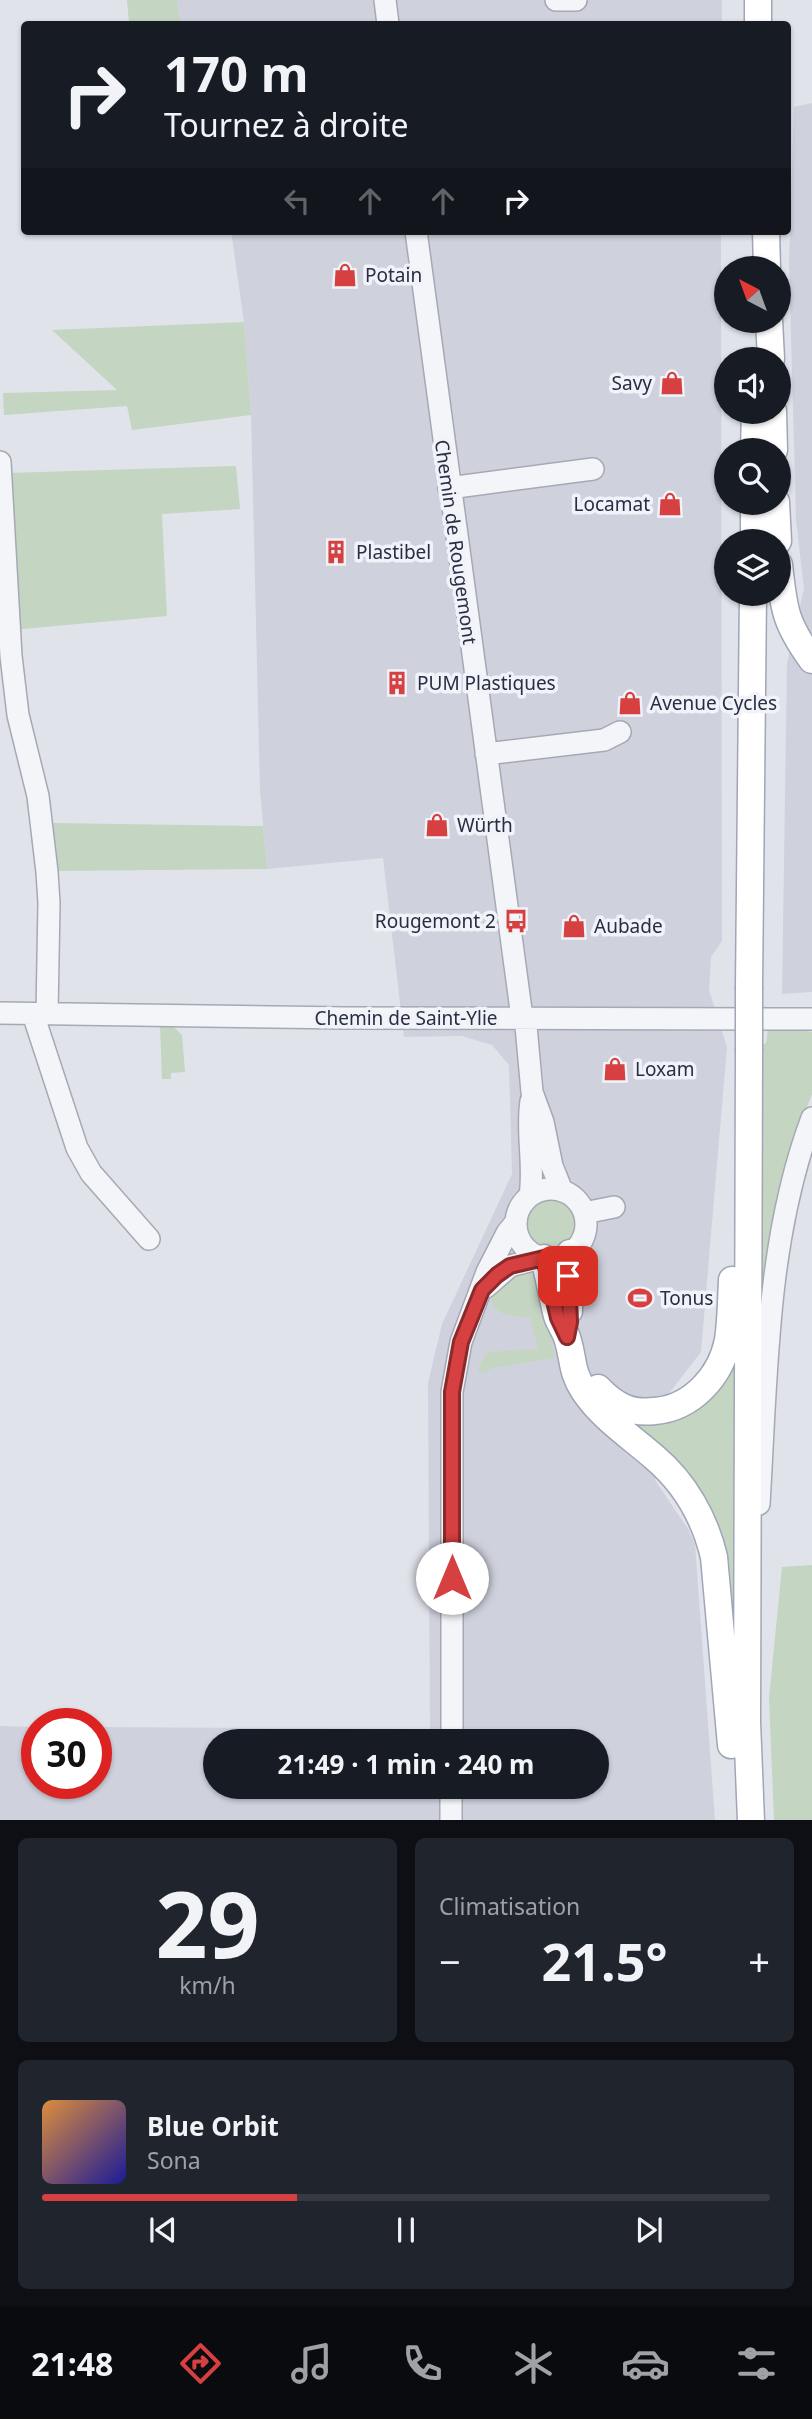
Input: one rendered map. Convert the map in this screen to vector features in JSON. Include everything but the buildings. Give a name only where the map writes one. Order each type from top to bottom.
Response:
[{"type":"main road","points":[[758,0],[758,21]]},
{"type":"main road","points":[[756,256],[757,235]]},
{"type":"main road","points":[[766,235],[767,256]]},
{"type":"main road","points":[[751,1820],[747,1723],[753,606]]},
{"type":"main road","points":[[783,606],[796,637],[812,660]]},
{"type":"main road","points":[[542,1258],[558,1318],[570,1347],[607,1397],[615,1404],[636,1412],[659,1411],[677,1406],[695,1396],[713,1376],[728,1341],[741,1096],[749,1081]]},
{"type":"main road","points":[[570,1253],[568,1290],[572,1370],[588,1397],[608,1418],[673,1476],[701,1517],[710,1538],[724,1655],[737,1820]]},
{"type":"street","points":[[385,0],[388,21]]},
{"type":"street","points":[[556,0],[576,0]]},
{"type":"street","name":"Chemin de Rougemont","points":[[417,235],[532,1092]]},
{"type":"street","points":[[0,462],[10,656],[18,715],[38,796],[47,872],[49,931],[40,1014],[77,1148],[87,1168],[149,1238]]},
{"type":"street","points":[[449,488],[593,469]]},
{"type":"street","points":[[486,754],[604,740],[620,732]]},
{"type":"street","name":"Chemin de Saint-Ylie","points":[[0,1013],[523,1019],[812,1019]]},
{"type":"street","points":[[532,1092],[543,1122],[552,1166],[562,1191]]},
{"type":"street","points":[[530,1196],[532,1166],[528,1119],[532,1092]]},
{"type":"street","points":[[747,1723],[768,1350],[777,1253],[790,1182],[811,1121]]},
{"type":"street","points":[[452,1729],[452,1392],[461,1342],[487,1272],[506,1233],[516,1222],[523,1203],[530,1196],[549,1189],[562,1191],[573,1197],[584,1213],[584,1233],[570,1253],[558,1258],[542,1258],[510,1266],[482,1290]]},
{"type":"street","points":[[584,1213],[614,1207]]},
{"type":"street","points":[[516,1222],[522,1244],[542,1258]]},
{"type":"street","points":[[451,1799],[451,1820]]},
{"type":"shaded area","points":[[177,0],[722,0],[722,21],[180,21]]},
{"type":"shaded area","points":[[812,103],[812,992],[782,994],[787,663],[804,589],[796,520],[789,256],[794,107]]},
{"type":"shaded area","points":[[232,235],[721,235],[721,256],[714,256],[714,333],[721,333],[721,347],[714,347],[714,424],[721,424],[721,438],[714,438],[714,515],[721,515],[721,529],[714,529],[714,606],[722,606],[722,941],[711,957],[709,990],[727,1047],[701,1352],[670,1392],[655,1480],[695,1544],[715,1820],[0,1820],[0,1726],[21,1727],[21,1799],[112,1799],[112,1727],[430,1729],[428,1383],[442,1324],[512,1174],[509,1065],[492,1045],[462,1036],[404,1037],[383,858],[267,869],[260,791],[251,415],[244,322]]},
{"type":"green space","points":[[127,0],[177,0],[180,21],[129,21]]},
{"type":"green space","points":[[244,322],[251,415],[132,430],[127,406],[4,415],[3,393],[117,390],[52,330]]},
{"type":"green space","points":[[236,466],[240,509],[162,514],[167,616],[11,630],[7,473]]},
{"type":"green space","points":[[52,823],[263,826],[267,869],[58,871]]},
{"type":"green space","points":[[68,1022],[171,1024],[182,1035],[185,1072],[171,1073],[171,1079],[162,1079],[160,1026]]},
{"type":"green space","points":[[768,1029],[812,1032],[812,1094],[800,1126],[761,1311],[760,1046],[766,1043]]},
{"type":"green space","points":[[550,1197],[569,1205],[577,1224],[569,1243],[550,1251],[531,1243],[523,1224],[531,1205]]},
{"type":"green space","points":[[528,1271],[541,1279],[555,1358],[492,1368],[483,1373],[478,1371],[483,1358],[489,1352],[538,1349],[530,1317],[503,1314],[491,1300],[490,1292],[506,1275]]},
{"type":"green space","points":[[736,1342],[735,1689],[721,1566],[627,1419],[650,1418]]},
{"type":"green space","points":[[812,1565],[812,1820],[774,1820],[769,1698],[782,1567]]},
{"type":"place","name":"Potain","points":[[345,275]]},
{"type":"place","name":"Savy","points":[[672,383]]},
{"type":"place","name":"Locamat","points":[[670,504]]},
{"type":"place","name":"Plastibel","points":[[336,552]]},
{"type":"place","name":"PUM Plastiques","points":[[397,683]]},
{"type":"place","name":"Avenue Cycles","points":[[630,703]]},
{"type":"place","name":"Würth","points":[[437,825]]},
{"type":"place","name":"Rougemont 2","points":[[516,921]]},
{"type":"place","name":"Aubade","points":[[574,926]]},
{"type":"place","name":"Loxam","points":[[615,1069]]},
{"type":"place","name":"Tonus","points":[[640,1298]]},
{"type":"route","points":[[452,1578],[452,1392],[461,1342],[472,1312],[482,1290],[503,1269],[544,1258],[558,1318],[567,1337],[570,1322],[568,1276]]}]
